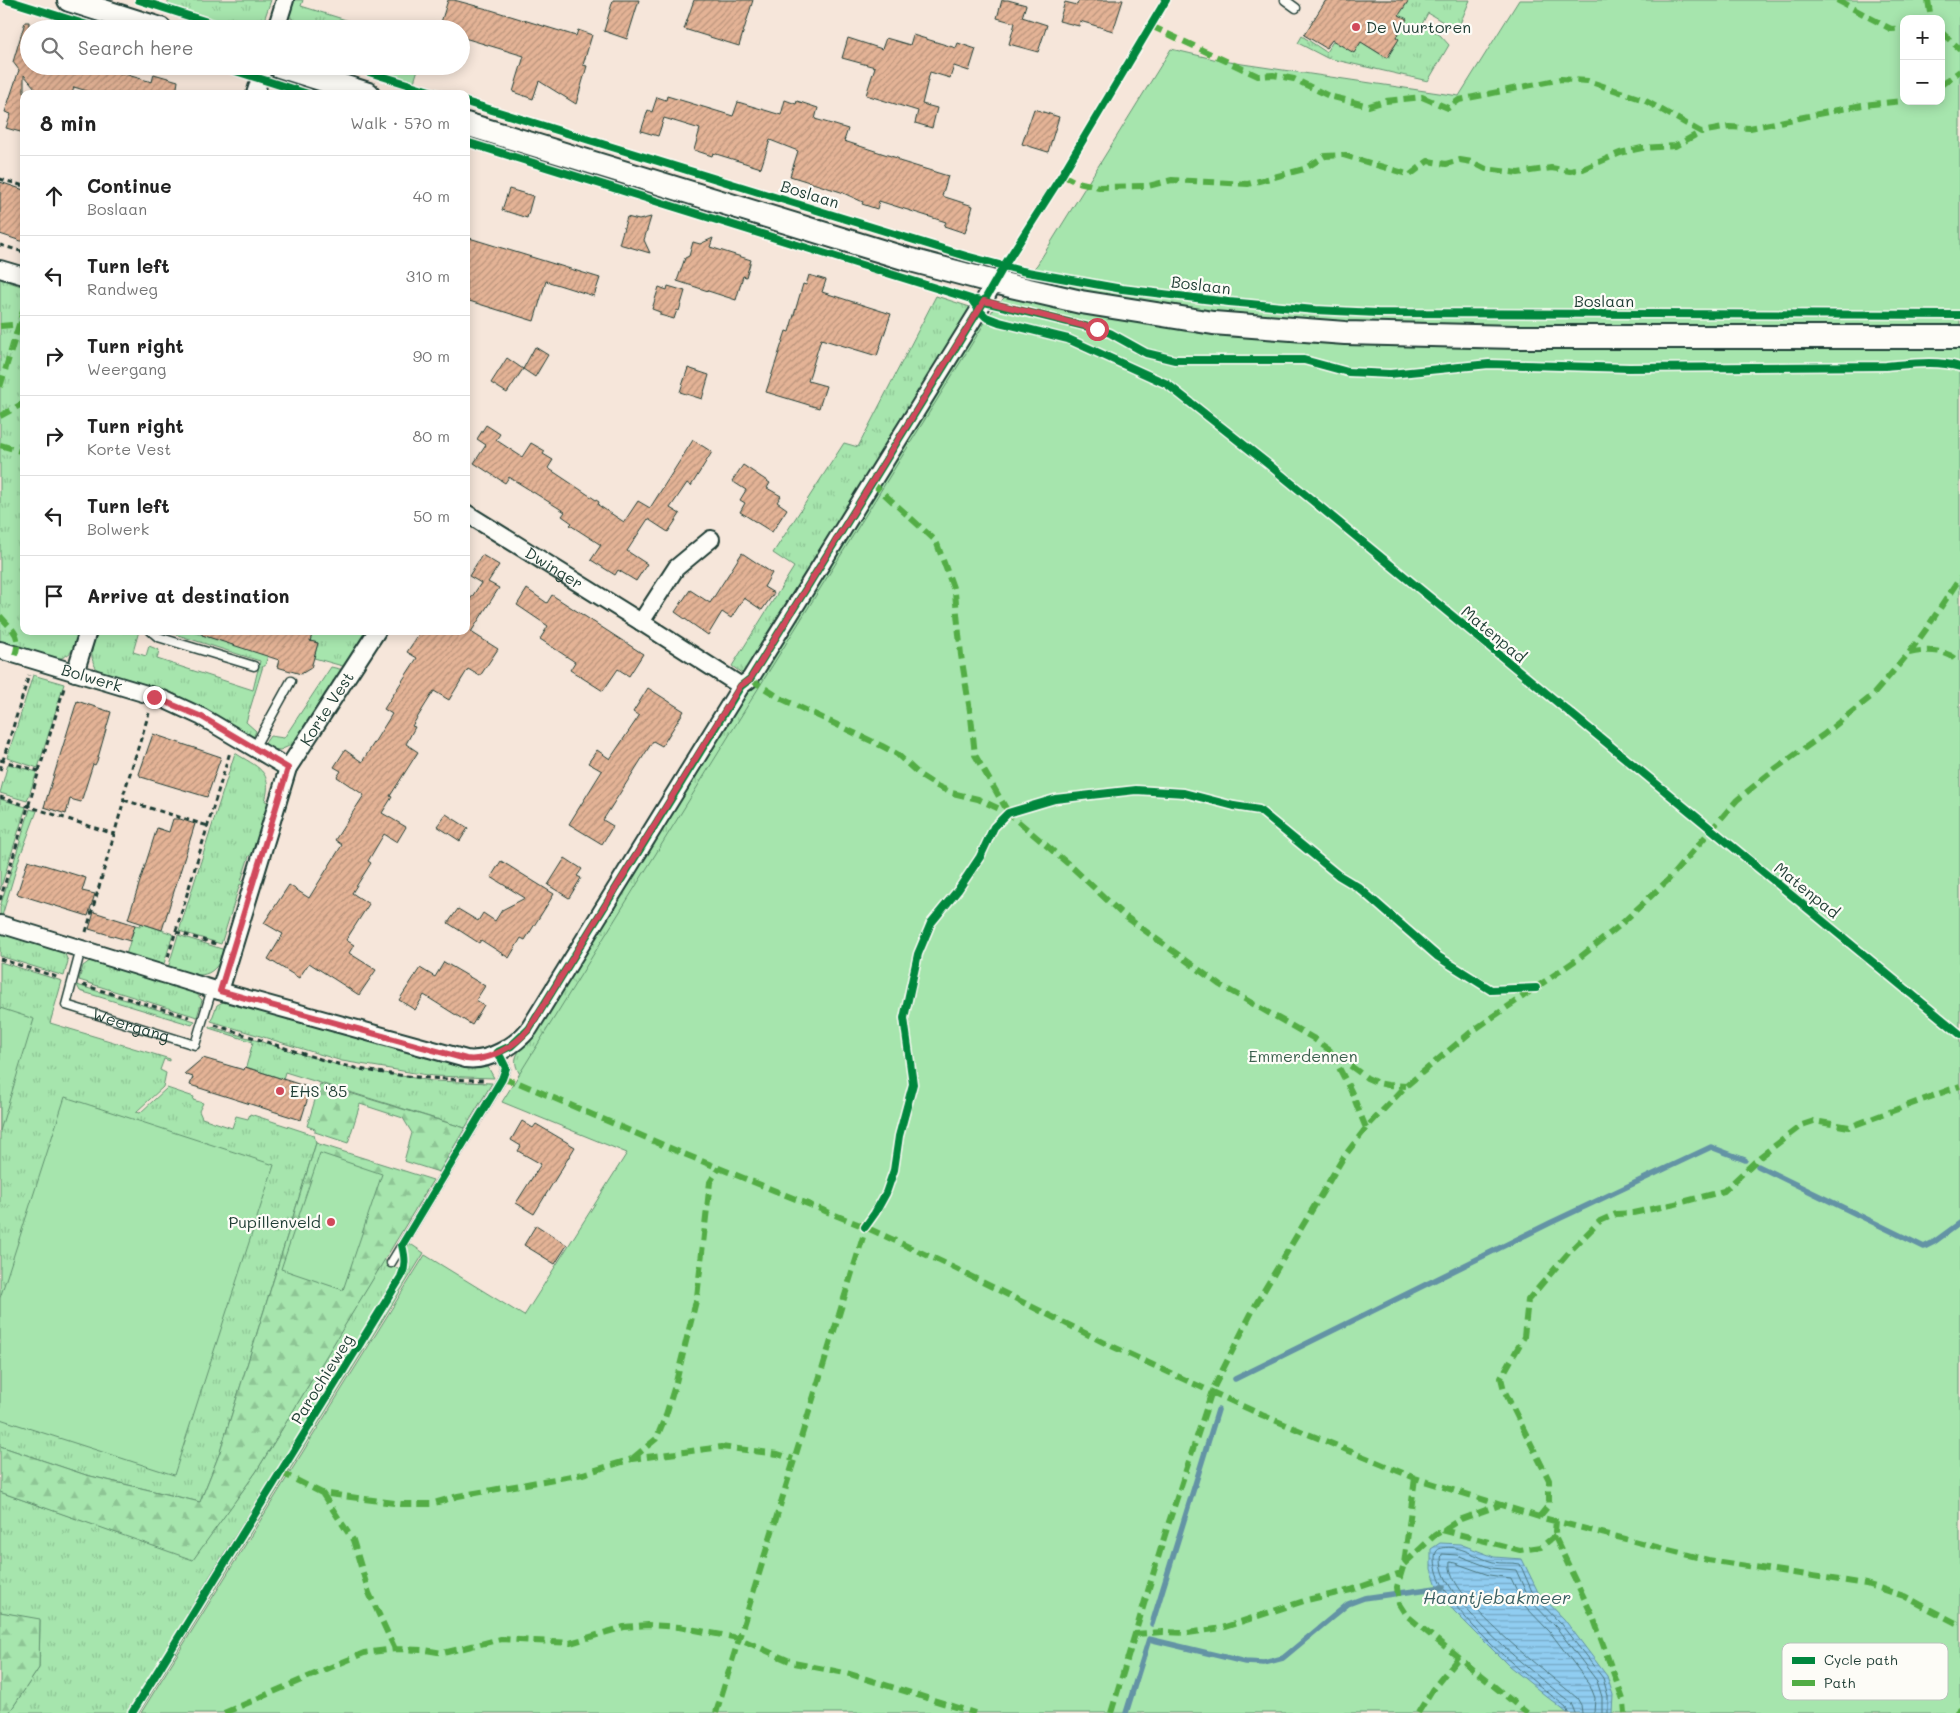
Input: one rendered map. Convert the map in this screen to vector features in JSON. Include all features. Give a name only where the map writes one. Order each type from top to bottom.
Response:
[{"type":"main road","points":[[69,0],[132,20]]},
{"type":"main road","points":[[308,75],[355,90]]},
{"type":"main road","name":"Boslaan","points":[[470,125],[907,259],[994,282],[1082,302],[1213,324],[1345,333],[1516,337],[1960,337]]},
{"type":"street","points":[[279,20],[285,0]]},
{"type":"street","points":[[256,90],[261,75]]},
{"type":"street","points":[[0,269],[20,275]]},
{"type":"street","points":[[0,924],[216,990],[466,1059],[476,1060],[512,1046],[529,1029],[740,686],[750,679],[979,310],[994,282]]},
{"type":"street","name":"Dwinger","points":[[470,515],[740,686]]},
{"type":"street","points":[[641,622],[676,568],[711,539]]},
{"type":"street","points":[[72,672],[86,635]]},
{"type":"street","name":"Korte Vest","points":[[216,990],[233,949],[288,768],[374,635]]},
{"type":"street","name":"Bolwerk","points":[[0,650],[154,697],[202,717],[288,768]]},
{"type":"lane","points":[[1285,0],[1296,8]]},
{"type":"lane","points":[[156,635],[254,666]]},
{"type":"lane","points":[[254,748],[291,681]]},
{"type":"lane","name":"Weergang","points":[[81,950],[66,1005],[195,1045],[202,1021],[216,990]]},
{"type":"lane","points":[[391,1263],[502,1079],[506,1068],[498,1052]]},
{"type":"path","points":[[0,179],[20,185]]},
{"type":"path","points":[[0,245],[20,251]]},
{"type":"path","points":[[0,770],[34,660]]},
{"type":"path","points":[[0,900],[39,771],[72,672]]},
{"type":"path","points":[[81,950],[124,800],[123,796],[154,697]]},
{"type":"path","points":[[163,974],[235,737]]},
{"type":"path","points":[[2,760],[39,771]]},
{"type":"path","points":[[0,796],[114,834]]},
{"type":"path","points":[[124,800],[208,826]]},
{"type":"path","points":[[176,932],[233,949]]},
{"type":"path","points":[[0,959],[341,1064],[391,1073],[442,1078],[502,1079]]},
{"type":"green space","points":[[169,0],[271,0],[264,20],[216,20],[167,5]]},
{"type":"green space","points":[[293,0],[303,0],[301,6],[346,20],[293,20],[288,17]]},
{"type":"green space","points":[[1405,0],[1470,0],[1459,26],[1448,25],[1428,13],[1422,24],[1440,35],[1449,45],[1428,81],[1327,58],[1298,43],[1302,36],[1326,52],[1334,40],[1359,40],[1380,54],[1402,21],[1395,15]]},
{"type":"green space","name":"Emmerdennen","points":[[1519,0],[1960,0],[1960,1713],[141,1713],[425,1255],[524,1316],[627,1153],[502,1102],[994,308],[1037,265],[1171,49],[1222,61],[1459,96]]},
{"type":"green space","points":[[392,75],[416,75],[414,82]]},
{"type":"green space","points":[[0,279],[20,286],[20,635],[79,635],[70,653],[57,659],[0,643]]},
{"type":"green space","points":[[936,296],[973,308],[749,672],[743,674],[732,666],[794,567],[773,553],[844,443],[858,447]]},
{"type":"green space","points":[[983,318],[988,321],[521,1076],[516,1065],[516,1056],[530,1040]]},
{"type":"green space","points":[[96,635],[138,635],[133,652],[146,656],[149,646],[159,650],[157,659],[253,690],[260,661],[178,635],[203,635],[248,649],[269,651],[246,722],[256,731],[253,738],[101,673],[92,659],[92,648]]},
{"type":"green space","points":[[312,635],[366,635],[346,667],[314,658],[318,643],[310,641]]},
{"type":"green space","points":[[331,667],[344,670],[294,744],[280,750],[263,746],[270,736],[284,738]]},
{"type":"green space","points":[[33,675],[64,684],[38,768],[7,758]]},
{"type":"green space","points":[[235,753],[262,771],[267,783],[265,801],[270,803],[255,852],[249,856],[241,881],[245,883],[245,886],[240,884],[221,944],[179,931]]},
{"type":"green space","points":[[8,764],[37,772],[27,801],[0,793]]},
{"type":"green space","points":[[0,799],[26,807],[0,890]]},
{"type":"green space","points":[[30,809],[37,811],[19,859],[2,916],[0,916],[0,907]]},
{"type":"green space","points":[[141,923],[173,934],[163,967],[126,955],[135,925],[140,926]]},
{"type":"green space","points":[[0,932],[64,952],[68,961],[64,976],[0,956]]},
{"type":"green space","points":[[178,935],[225,950],[215,968],[209,973],[195,975],[168,968]]},
{"type":"green space","points":[[91,960],[196,993],[202,1000],[197,1017],[79,980],[83,966]]},
{"type":"green space","points":[[0,962],[62,981],[50,1023],[170,1059],[170,1061],[164,1059],[160,1070],[166,1073],[163,1087],[136,1112],[140,1113],[167,1088],[194,1097],[193,1100],[203,1103],[199,1111],[202,1118],[232,1128],[236,1116],[248,1119],[250,1114],[314,1135],[316,1143],[220,1452],[200,1502],[86,1475],[0,1446]]},
{"type":"green space","points":[[77,985],[195,1021],[192,1025],[80,991]]},
{"type":"green space","points":[[225,1001],[456,1065],[488,1067],[494,1078],[433,1076],[342,1061],[211,1021],[217,1005]]},
{"type":"green space","points":[[0,1008],[34,1019],[0,1131]]},
{"type":"green space","points":[[209,1026],[341,1066],[432,1081],[492,1083],[465,1128],[285,1072],[283,1079],[246,1067],[253,1042],[209,1028]]},
{"type":"green space","points":[[320,1084],[465,1128],[439,1172],[404,1161],[412,1133],[403,1118],[360,1104],[348,1143],[315,1132],[315,1129],[307,1126]]},
{"type":"green space","points":[[65,1097],[274,1165],[174,1475],[0,1419],[0,1298]]},
{"type":"green space","points":[[316,1143],[433,1180],[256,1472],[193,1560],[0,1492],[0,1446],[86,1475],[200,1502],[220,1452]]},
{"type":"green space","name":"Pupillenveld","points":[[320,1153],[382,1174],[343,1290],[281,1269]]},
{"type":"green space","points":[[409,1243],[424,1253],[139,1713],[135,1713],[404,1278],[409,1265],[407,1247]]},
{"type":"green space","points":[[384,1260],[401,1271],[213,1571],[128,1713],[9,1713],[39,1668],[40,1620],[0,1612],[0,1492],[193,1559],[256,1472]]},
{"type":"green space","points":[[0,1612],[40,1619],[39,1668],[9,1713],[0,1713]]},
{"type":"water","name":"Haantjebakmeer","points":[[1440,1543],[1460,1544],[1494,1557],[1522,1559],[1538,1592],[1564,1619],[1607,1676],[1613,1695],[1612,1713],[1567,1713],[1509,1666],[1454,1611],[1439,1591],[1431,1569],[1431,1549]]},
{"type":"building","points":[[448,0],[454,0],[576,36],[578,30],[592,35],[583,65],[587,66],[576,104],[539,81],[533,99],[513,92],[524,56],[470,40],[470,20],[442,20]]},
{"type":"building","points":[[613,0],[639,0],[627,39],[604,31]]},
{"type":"building","points":[[694,0],[753,0],[739,46],[684,29]]},
{"type":"building","points":[[1002,0],[1026,5],[1022,17],[1047,25],[1038,52],[1009,44],[1015,23],[997,18]]},
{"type":"building","points":[[1079,0],[1123,0],[1113,31],[1080,21],[1079,26],[1059,21],[1065,2],[1077,5]]},
{"type":"building","name":"De Vuurtoren","points":[[1326,0],[1409,0],[1399,15],[1407,19],[1396,37],[1399,39],[1387,58],[1361,42],[1354,53],[1332,40],[1326,48],[1304,35]]},
{"type":"building","points":[[913,35],[956,48],[958,43],[976,49],[969,71],[954,66],[950,78],[930,72],[922,104],[937,108],[932,128],[915,123],[918,111],[866,95],[875,67],[842,58],[848,38],[882,49],[886,38],[910,45]]},
{"type":"building","points":[[20,39],[20,75],[24,75],[24,90],[20,90],[20,132],[6,128],[11,114],[5,112],[19,70],[13,62]]},
{"type":"building","points":[[24,75],[128,75],[152,82],[154,75],[157,75],[178,81],[177,90],[84,90],[74,87],[73,90],[37,90]]},
{"type":"building","points":[[667,96],[733,116],[738,102],[781,115],[785,100],[796,104],[797,101],[818,108],[815,119],[848,129],[844,141],[948,176],[942,196],[973,206],[965,233],[944,226],[946,222],[879,201],[877,209],[862,204],[863,202],[841,192],[790,176],[798,151],[770,140],[761,168],[713,153],[712,156],[694,150],[700,129],[664,118],[658,136],[641,131],[648,110],[652,112],[657,97],[666,100]]},
{"type":"building","points":[[1034,109],[1059,117],[1048,152],[1022,144]]},
{"type":"building","points":[[0,182],[20,189],[20,241],[0,234]]},
{"type":"building","points":[[509,189],[533,196],[527,218],[502,210]]},
{"type":"building","points":[[627,217],[639,220],[651,217],[644,240],[650,253],[619,244]]},
{"type":"building","points":[[470,238],[600,278],[594,296],[546,281],[534,321],[470,301]]},
{"type":"building","points":[[713,238],[710,247],[751,260],[746,277],[743,276],[736,300],[677,281],[685,258],[689,256],[693,242],[700,244]]},
{"type":"building","points":[[809,275],[826,280],[822,292],[891,314],[877,356],[821,339],[808,381],[826,386],[819,408],[766,392],[786,331],[789,332],[803,284],[806,285]]},
{"type":"building","points":[[668,286],[685,291],[679,311],[677,310],[674,319],[660,315],[660,312],[652,309],[659,287],[667,290]]},
{"type":"building","points":[[535,347],[548,355],[535,377],[523,369]]},
{"type":"building","points":[[507,358],[523,369],[507,393],[491,383]]},
{"type":"building","points":[[688,368],[709,375],[702,399],[680,392]]},
{"type":"building","points":[[486,425],[500,434],[496,440],[522,457],[531,443],[545,451],[543,454],[553,460],[548,468],[599,502],[598,505],[624,522],[638,501],[650,508],[693,440],[712,452],[691,486],[687,483],[670,508],[680,514],[668,532],[648,519],[627,551],[647,564],[636,581],[618,570],[615,575],[591,560],[601,545],[570,525],[572,523],[562,516],[565,512],[509,477],[505,483],[474,463],[486,445],[477,439]]},
{"type":"building","points":[[743,465],[770,483],[767,488],[781,496],[777,502],[787,509],[772,532],[740,512],[745,503],[740,500],[746,490],[732,481]]},
{"type":"building","points":[[742,553],[772,573],[764,587],[774,593],[762,610],[744,598],[731,618],[722,612],[708,635],[675,612],[690,590],[710,603]]},
{"type":"building","points":[[482,555],[499,565],[488,582],[499,588],[471,632],[498,649],[480,676],[468,669],[449,700],[434,691],[412,726],[415,727],[406,744],[418,752],[390,796],[392,797],[382,813],[406,827],[397,842],[384,834],[368,861],[371,863],[352,893],[369,904],[346,940],[354,945],[349,953],[376,970],[359,995],[309,963],[299,978],[268,959],[283,934],[264,923],[289,885],[309,898],[342,845],[335,840],[364,795],[337,777],[341,771],[334,767],[345,750],[362,762],[392,714],[384,709],[417,658],[407,652],[418,635],[470,635],[470,600],[481,583],[470,577]]},
{"type":"building","points":[[527,589],[547,603],[552,595],[643,654],[629,676],[618,669],[603,691],[570,670],[575,662],[540,639],[548,626],[517,605]]},
{"type":"building","points":[[202,635],[312,635],[310,641],[318,643],[311,668],[301,674],[277,667],[279,660]]},
{"type":"building","points":[[648,688],[684,711],[662,746],[653,741],[603,820],[613,826],[602,844],[569,824],[602,771],[588,763],[597,750],[610,759],[639,716],[633,712]]},
{"type":"building","points":[[77,701],[111,712],[97,761],[95,765],[93,764],[81,802],[70,799],[66,814],[44,807]]},
{"type":"building","points":[[153,734],[221,757],[207,797],[141,777],[139,774]]},
{"type":"building","points":[[446,814],[468,828],[460,841],[437,826]]},
{"type":"building","points":[[173,819],[180,819],[195,824],[162,930],[128,919],[157,828],[169,832]]},
{"type":"building","points":[[565,858],[582,869],[577,876],[581,878],[569,898],[548,885]]},
{"type":"building","points":[[28,860],[86,878],[82,891],[95,894],[88,916],[17,894]]},
{"type":"building","points":[[501,861],[554,894],[525,940],[521,938],[509,958],[481,940],[479,943],[448,923],[458,909],[478,921],[483,913],[495,921],[502,910],[525,898],[491,877]]},
{"type":"building","points":[[94,912],[135,925],[130,941],[89,929]]},
{"type":"building","points":[[444,962],[485,986],[476,1000],[484,1005],[472,1025],[424,995],[415,1010],[399,1000],[420,968],[435,977]]},
{"type":"building","points":[[203,1058],[244,1070],[245,1067],[311,1088],[301,1120],[190,1085],[193,1077],[184,1074]]},
{"type":"building","points":[[522,1121],[533,1128],[536,1124],[575,1147],[534,1214],[516,1203],[541,1164],[518,1151],[521,1146],[511,1140]]},
{"type":"building","points":[[536,1225],[567,1245],[555,1264],[524,1245]]},
{"type":"waterway","points":[[1235,1379],[1550,1223],[1711,1147],[1745,1160]]},
{"type":"waterway","points":[[1758,1166],[1924,1247],[1960,1223]]},
{"type":"waterway","points":[[1152,1624],[1218,1410]]},
{"type":"waterway","points":[[1126,1713],[1149,1639],[1245,1662],[1264,1663],[1283,1658],[1348,1604],[1364,1598],[1443,1587]]},
{"type":"marked path","points":[[1837,0],[1891,29],[1900,28]]},
{"type":"marked path","points":[[1928,0],[1930,15]]},
{"type":"marked path","points":[[1151,26],[1258,76],[1273,75],[1294,79],[1329,96],[1369,106],[1385,101],[1422,97],[1448,108],[1459,100],[1561,79],[1588,81],[1644,100],[1701,132],[1729,127],[1750,128],[1862,105],[1900,101]]},
{"type":"marked path","points":[[1945,36],[1960,49]]},
{"type":"marked path","points":[[1945,82],[1960,71]]},
{"type":"marked path","points":[[1062,175],[1074,181],[1099,187],[1148,186],[1172,180],[1248,184],[1304,169],[1325,156],[1343,155],[1410,175],[1428,161],[1446,164],[1460,160],[1472,162],[1486,169],[1518,173],[1551,168],[1570,171],[1583,169],[1620,153],[1642,148],[1675,146],[1701,132]]},
{"type":"marked path","points":[[0,387],[20,321]]},
{"type":"marked path","points":[[0,326],[20,324]]},
{"type":"marked path","points":[[0,416],[20,405]]},
{"type":"marked path","points":[[0,445],[20,451]]},
{"type":"marked path","points":[[871,482],[936,541],[955,593],[961,655],[975,755],[1008,812]]},
{"type":"marked path","points":[[1111,1713],[1168,1525],[1212,1391],[1256,1304],[1343,1158],[1366,1128],[1406,1086],[1471,1032],[1579,958],[1618,927],[1668,880],[1737,800],[1872,696],[1909,653],[1960,578]]},
{"type":"marked path","points":[[0,616],[17,637],[15,655]]},
{"type":"marked path","points":[[1909,653],[1922,651],[1942,652],[1960,662]]},
{"type":"marked path","points":[[750,679],[780,698],[897,754],[921,776],[935,785],[952,793],[978,799],[1008,813],[1073,868],[1122,914],[1220,985],[1313,1038],[1367,1078],[1378,1083],[1406,1086]]},
{"type":"marked path","points":[[1331,1052],[1351,1091],[1366,1128]]},
{"type":"marked path","points":[[502,1079],[519,1083],[684,1154],[865,1227],[942,1262],[1103,1342],[1262,1415],[1415,1478],[1539,1517],[1708,1560],[1866,1584],[1904,1596],[1960,1625]]},
{"type":"marked path","points":[[1539,1517],[1549,1505],[1549,1480],[1504,1390],[1501,1378],[1524,1337],[1528,1300],[1571,1250],[1600,1221],[1616,1214],[1633,1213],[1724,1191],[1760,1157],[1802,1125],[1814,1121],[1849,1127],[1960,1086]]},
{"type":"marked path","points":[[633,1458],[656,1439],[665,1418],[676,1382],[697,1297],[710,1182],[719,1168]]},
{"type":"marked path","points":[[716,1713],[867,1224]]},
{"type":"marked path","points":[[280,1472],[322,1493],[401,1504],[431,1504],[458,1496],[583,1474],[632,1459],[721,1447],[778,1454],[793,1459]]},
{"type":"marked path","points":[[1415,1478],[1404,1564],[1397,1587],[1399,1604],[1406,1615],[1527,1713]]},
{"type":"marked path","points":[[322,1493],[353,1540],[369,1593],[395,1649]]},
{"type":"marked path","points":[[1404,1564],[1435,1535],[1461,1519],[1500,1505]]},
{"type":"marked path","points":[[1556,1521],[1556,1539],[1593,1617],[1624,1702],[1625,1713]]},
{"type":"marked path","points":[[1442,1530],[1520,1550],[1541,1547],[1556,1535]]},
{"type":"marked path","points":[[1134,1634],[1188,1633],[1222,1628],[1307,1600],[1351,1590],[1401,1573]]},
{"type":"marked path","points":[[224,1713],[364,1653],[395,1649],[443,1653],[501,1639],[570,1643],[624,1627],[648,1625],[679,1627],[738,1638],[794,1663],[850,1674],[975,1713]]},
{"type":"marked path","points":[[1418,1713],[1432,1690],[1459,1657]]},
{"type":"marked path","points":[[1956,1713],[1960,1709]]},
{"type":"cycle path","points":[[7,0],[71,20]]},
{"type":"cycle path","points":[[139,0],[201,20]]},
{"type":"cycle path","name":"Parochieweg","points":[[132,1713],[401,1277],[404,1269],[402,1245],[502,1079],[506,1068],[498,1052],[511,1046],[529,1029],[741,686],[750,679],[979,310],[1166,0]]},
{"type":"cycle path","points":[[248,75],[295,90]]},
{"type":"cycle path","points":[[379,75],[426,90]]},
{"type":"cycle path","points":[[470,103],[966,256],[1022,271],[1122,289],[1229,302],[1315,310],[1377,313],[1960,315]]},
{"type":"cycle path","name":"Matenpad","points":[[470,143],[971,299],[986,317],[1068,339],[1167,384],[1268,464],[1960,1034]]},
{"type":"cycle path","points":[[976,300],[1097,329],[1110,333],[1146,353],[1175,360],[1304,360],[1348,372],[1390,374],[1489,364],[1629,368],[1886,366],[1933,363],[1960,367]]},
{"type":"cycle path","points":[[865,1227],[886,1193],[894,1170],[899,1136],[913,1084],[904,1018],[918,954],[931,923],[958,890],[980,857],[994,827],[1008,813],[1055,799],[1136,790],[1184,793],[1234,806],[1259,810],[1338,875],[1358,887],[1437,956],[1491,990],[1536,988]]},
{"type":"place","name":"De Vuurtoren","points":[[1356,27]]},
{"type":"place","name":"EHS '85","points":[[280,1091]]},
{"type":"place","name":"Pupillenveld","points":[[331,1222]]},
{"type":"route","points":[[154,697],[163,699],[202,717],[288,768],[220,991],[466,1059],[476,1060],[484,1058],[512,1046],[529,1029],[740,686],[750,679],[984,301],[1097,329]]}]
